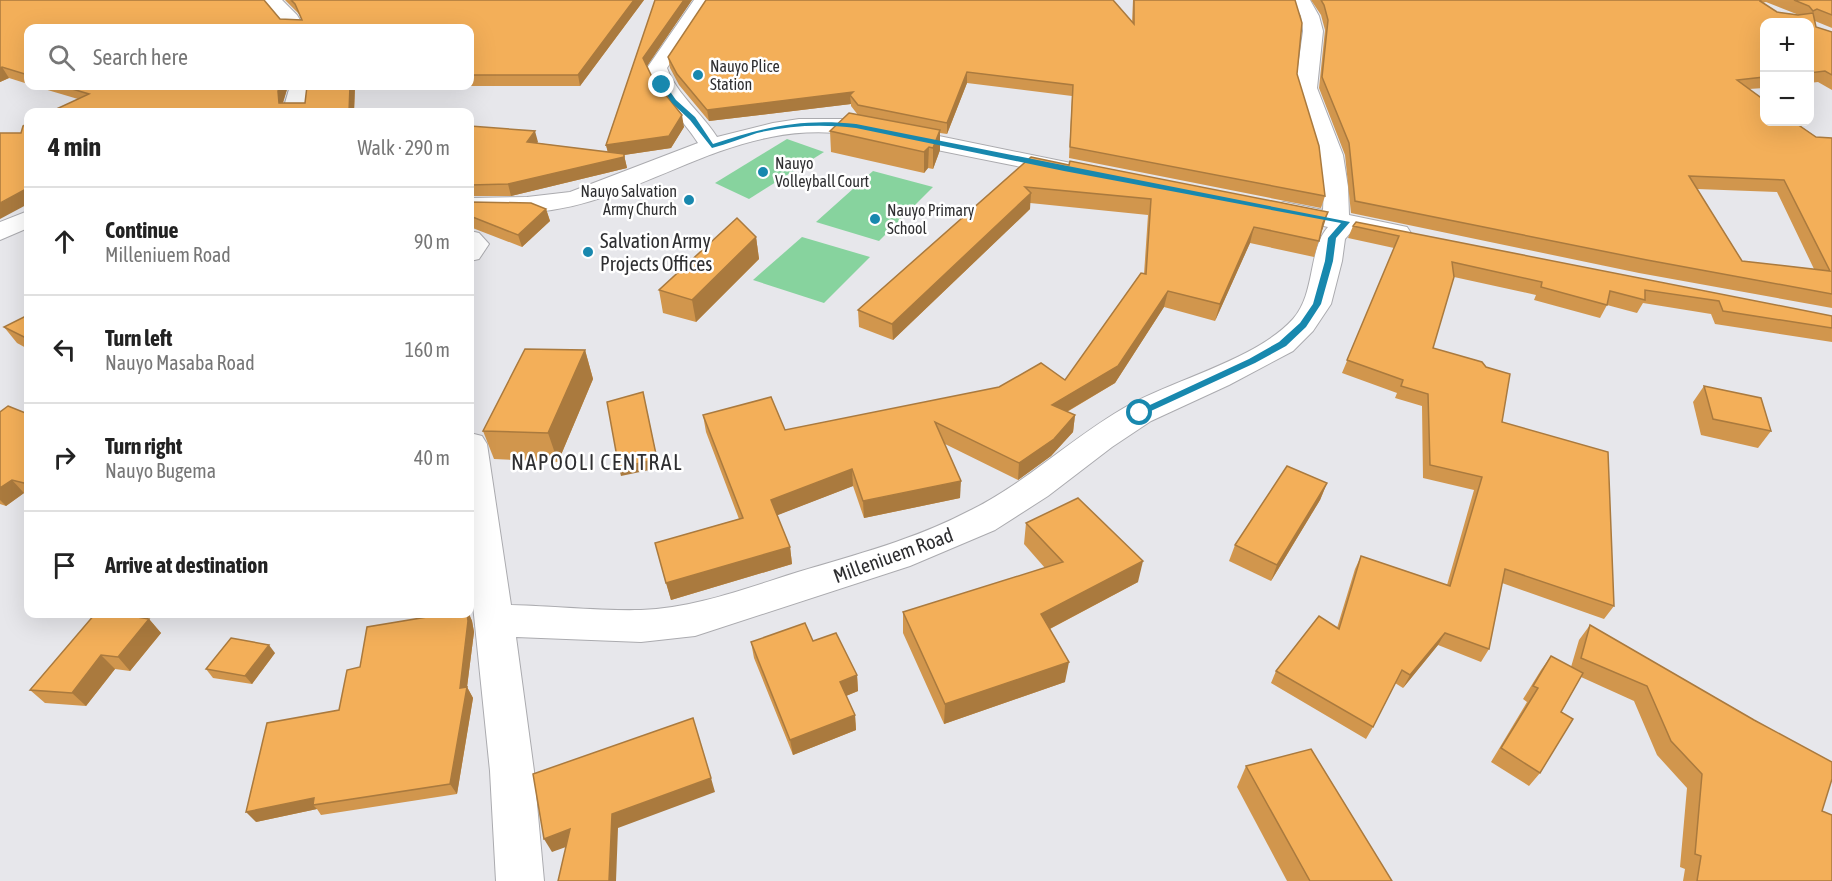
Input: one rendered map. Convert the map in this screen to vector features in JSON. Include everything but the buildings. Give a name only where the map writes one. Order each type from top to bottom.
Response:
[{"type":"street","points":[[272,0],[293,24]]},
{"type":"street","points":[[703,0],[657,68],[662,85],[674,102],[693,118],[712,146]]},
{"type":"street","points":[[1301,0],[1310,16],[1313,31],[1305,88],[1316,111],[1331,155],[1341,221]]},
{"type":"street","points":[[297,108],[299,90]]},
{"type":"street","points":[[476,211],[562,201],[602,189],[712,146],[756,132],[791,125],[825,123],[856,126],[1098,174]]},
{"type":"street","points":[[1262,206],[1424,238]]},
{"type":"street","points":[[0,232],[24,221]]},
{"type":"street","name":"Milleniuem Road","points":[[495,620],[641,626],[695,620],[897,556],[982,521],[1036,487],[1100,439],[1140,413],[1218,378],[1282,344],[1303,325],[1317,304],[1329,261],[1332,238],[1341,221]]},
{"type":"street","points":[[474,472],[495,620],[517,809],[520,881]]},
{"type":"green space","name":"Nauyo Volleyball Court","points":[[787,139],[824,152],[749,199],[715,183]]},
{"type":"green space","points":[[873,171],[933,187],[879,241],[816,222]]},
{"type":"green space","points":[[802,237],[870,257],[824,303],[753,280]]},
{"type":"place","name":"Nauyo Plice Station","points":[[698,75]]},
{"type":"place","name":"Nauyo Volleyball Court","points":[[763,172]]},
{"type":"place","name":"Nauyo Salvation Army Church","points":[[689,200]]},
{"type":"place","name":"Nauyo Primary School","points":[[875,219]]},
{"type":"place","name":"Salvation Army Projects Offices","points":[[588,252]]},
{"type":"district","name":"NAPOOLI CENTRAL","points":[[597,462]]},
{"type":"route","points":[[662,85],[674,102],[693,118],[712,146],[756,132],[791,125],[825,123],[856,126],[1346,222],[1332,238],[1329,261],[1317,304],[1303,325],[1282,344],[1252,361],[1140,413]]}]
